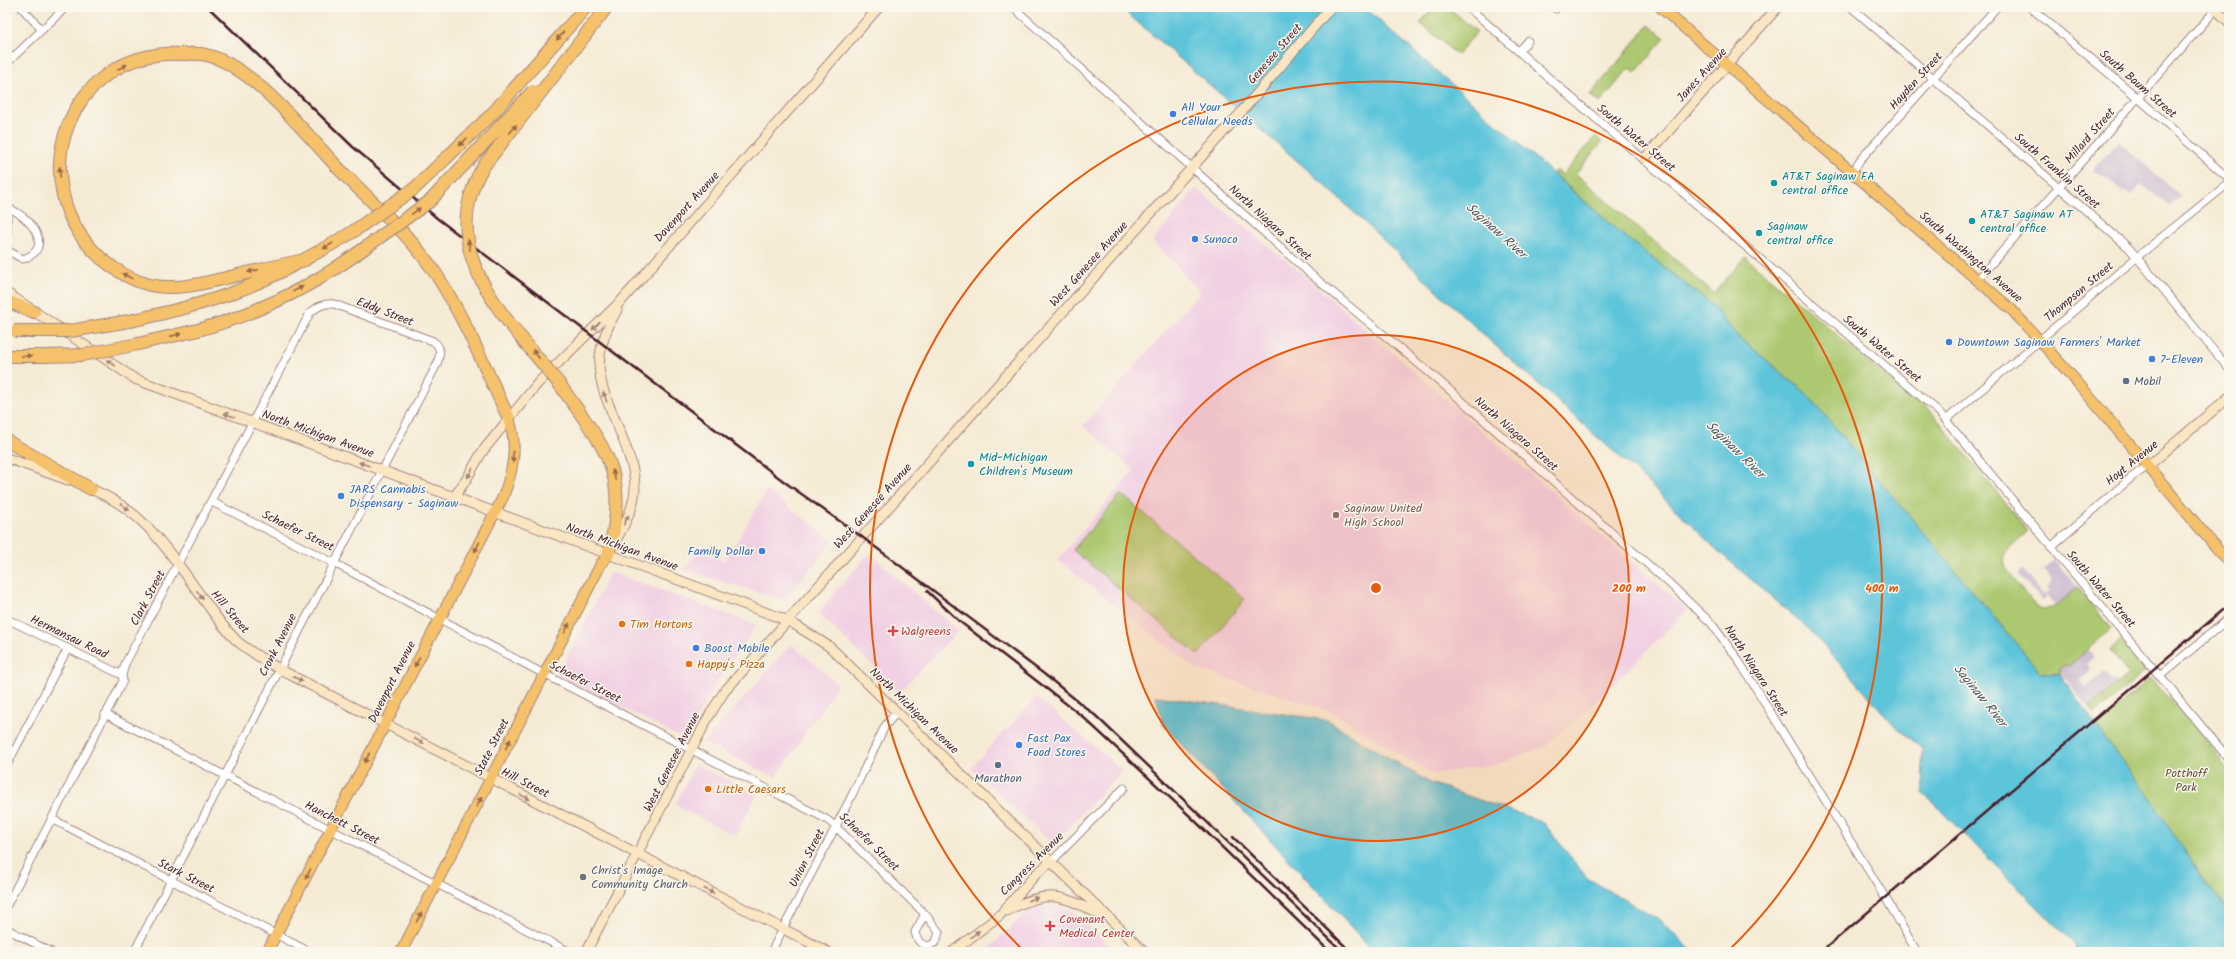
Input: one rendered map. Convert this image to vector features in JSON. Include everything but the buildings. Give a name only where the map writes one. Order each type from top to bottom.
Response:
[{"type":"highway","points":[[10,331],[70,331],[135,320],[183,309],[238,291],[305,260],[351,233],[415,188],[492,114],[586,7]]},
{"type":"highway","points":[[7,356],[82,356],[199,330],[256,310],[318,279],[362,250],[430,201],[505,123],[607,7]]},
{"type":"highway","points":[[607,7],[483,167],[473,185],[467,217],[470,250],[480,280],[491,297],[560,385],[604,447],[610,461],[616,484],[617,506],[615,529],[608,554]]},
{"type":"highway","points":[[305,260],[182,288],[150,285],[133,279],[112,267],[90,248],[75,228],[67,213],[60,185],[59,156],[64,134],[75,110],[93,86],[116,69],[139,58],[169,53],[206,55],[234,67],[265,91],[410,241],[430,266],[458,310],[509,419]]},
{"type":"highway","points":[[7,301],[34,312]]},
{"type":"highway","points":[[7,441],[91,488]]},
{"type":"main road","name":"Davenport Avenue","points":[[454,497],[482,452],[538,383],[623,299],[879,7]]},
{"type":"main road","name":"Genesee Street","points":[[1237,117],[1331,7]]},
{"type":"main road","name":"South Washington Avenue","points":[[1660,7],[1978,279],[2011,309],[2040,339],[2228,559]]},
{"type":"main road","name":"Janes Avenue","points":[[1644,159],[1778,7]]},
{"type":"main road","points":[[2216,8],[2229,22]]},
{"type":"main road","name":"West Genesee Avenue","points":[[586,952],[691,750],[724,692],[789,621],[1237,117]]},
{"type":"main road","name":"North Michigan Avenue","points":[[7,293],[135,379],[789,621],[830,647],[1144,952]]},
{"type":"main road","points":[[608,554],[629,516],[634,497],[634,475],[624,442],[600,383],[598,362],[608,326],[623,299]]},
{"type":"main road","name":"Hoyt Avenue","points":[[2148,466],[2229,396]]},
{"type":"main road","name":"Davenport Avenue","points":[[267,952],[439,618],[495,513],[510,480],[513,462],[514,434],[509,419]]},
{"type":"main road","points":[[7,458],[91,488],[118,501],[136,514],[160,540],[178,564]]},
{"type":"main road","name":"State Street","points":[[401,952],[601,564],[608,554]]},
{"type":"main road","name":"Hill Street","points":[[178,564],[221,623],[236,640],[279,669],[828,952]]},
{"type":"main road","name":"Congress Avenue","points":[[952,952],[999,916],[1037,873],[1052,862]]},
{"type":"main road","points":[[999,916],[1022,903],[1043,896],[1071,899],[1112,921]]},
{"type":"street","points":[[21,7],[42,30]]},
{"type":"street","points":[[7,63],[66,7]]},
{"type":"street","name":"North Niagara Street","points":[[1013,7],[1308,272],[1437,379],[1669,583],[1711,623],[1737,658],[1885,897],[1917,952]]},
{"type":"street","name":"South Water Street","points":[[1468,7],[1938,411],[2229,759]]},
{"type":"street","name":"South Franklin Street","points":[[1851,7],[2129,248],[2229,369]]},
{"type":"street","name":"Hayden Street","points":[[1852,171],[1997,7]]},
{"type":"street","name":"South Baum Street","points":[[2030,7],[2138,98],[2229,179]]},
{"type":"street","name":"Millard Street","points":[[1978,279],[2216,8]]},
{"type":"street","points":[[1519,51],[1528,41]]},
{"type":"street","name":"Thompson Street","points":[[1946,420],[2137,257],[2229,183]]},
{"type":"street","points":[[7,208],[15,210],[27,220],[36,232],[39,242],[37,251],[30,257],[23,259],[8,251],[7,246]]},
{"type":"street","points":[[7,215],[7,236]]},
{"type":"street","name":"Eddy Street","points":[[319,306],[334,304],[433,342],[439,348]]},
{"type":"street","name":"Clark Street","points":[[7,905],[123,681],[122,675],[125,664],[212,502],[310,313],[319,306]]},
{"type":"street","name":"Cronk Avenue","points":[[134,952],[437,364],[440,355],[439,348]]},
{"type":"street","name":"Hoyt Avenue","points":[[2051,547],[2132,477],[2148,466]]},
{"type":"street","name":"Schaefer Street","points":[[212,502],[334,562],[544,674],[826,819],[925,914]]},
{"type":"street","points":[[2160,676],[2229,618]]},
{"type":"street","name":"Hermansau Road","points":[[7,619],[122,675]]},
{"type":"street","points":[[7,765],[68,648]]},
{"type":"street","name":"Union Street","points":[[771,952],[885,726],[897,712]]},
{"type":"street","name":"Hanchett Street","points":[[105,714],[570,952]]},
{"type":"street","name":"Congress Avenue","points":[[1052,862],[1124,788]]},
{"type":"street","name":"Stark Street","points":[[52,819],[310,952]]},
{"type":"street","points":[[7,929],[50,952]]},
{"type":"shaded area","points":[[2118,141],[2181,196],[2169,206],[2141,184],[2131,196],[2093,169]]},
{"type":"shaded area","name":"Saginaw United High School","points":[[1196,188],[1292,265],[1687,610],[1611,687],[1545,746],[1495,765],[1432,774],[1330,711],[1194,668],[1058,560],[1134,470],[1083,426],[1200,292],[1153,241]]},
{"type":"shaded area","points":[[767,490],[833,541],[784,600],[683,570],[699,550],[725,561]]},
{"type":"shaded area","points":[[869,553],[958,631],[900,692],[818,613]]},
{"type":"shaded area","points":[[2054,560],[2078,587],[2056,606],[2047,596],[2042,601],[2018,574],[2023,570],[2044,595],[2050,590],[2047,587],[2053,581],[2043,570]]},
{"type":"shaded area","points":[[610,572],[757,625],[718,680],[685,740],[558,675]]},
{"type":"shaded area","points":[[791,644],[838,684],[776,778],[704,743]]},
{"type":"shaded area","points":[[2088,650],[2095,657],[2087,664],[2091,670],[2079,680],[2086,688],[2105,672],[2113,682],[2115,680],[2117,683],[2089,708],[2060,672],[2060,668],[2065,665],[2069,666]]},
{"type":"shaded area","points":[[1036,697],[1123,771],[1053,844],[971,768]]},
{"type":"shaded area","points":[[695,764],[757,795],[735,836],[675,805]]},
{"type":"shaded area","name":"Covenant Medical Center","points":[[1042,905],[1063,907],[1072,911],[1116,952],[985,952],[1028,911],[1033,907]]},
{"type":"green space","points":[[1434,7],[1448,7],[1477,32],[1457,55],[1420,23]]},
{"type":"green space","points":[[1649,25],[1665,38],[1635,73],[1629,68],[1600,103],[1590,95]]},
{"type":"green space","points":[[1596,136],[1602,142],[1576,174],[1714,293],[1745,257],[1882,373],[1930,410],[2028,531],[2007,552],[2005,563],[2007,570],[2028,597],[2036,606],[2043,609],[2056,606],[2078,587],[2111,629],[2069,666],[2065,665],[2060,668],[2060,674],[2040,672],[1807,394],[1736,335],[1713,306],[1618,231],[1553,173],[1556,170],[1563,175]]},
{"type":"green space","points":[[1121,494],[1245,599],[1198,655],[1073,550]]},
{"type":"green space","points":[[2121,640],[2146,670],[2094,715],[2089,708],[2128,674],[2110,650]]},
{"type":"green space","name":"Potthoff Park","points":[[2151,677],[2211,746],[2229,771],[2229,913],[2201,876],[2149,796],[2096,726]]},
{"type":"water","name":"Saginaw River","points":[[1120,7],[1364,7],[1618,231],[1713,306],[1736,335],[1807,394],[2040,672],[2060,674],[2101,733],[2149,796],[2201,876],[2229,913],[2229,952],[2076,952],[2075,945],[1923,793],[1922,748],[1894,725],[1809,629],[1718,551],[1643,478],[1487,338],[1325,185]]},
{"type":"water","points":[[1156,696],[1327,720],[1430,783],[1543,822],[1587,878],[1664,923],[1693,952],[1374,952],[1163,724]]},
{"type":"railway","points":[[208,7],[353,147],[438,219],[786,483],[862,537],[1044,674],[1096,716],[1343,952]]},
{"type":"railway","points":[[927,591],[959,621],[1082,716],[1192,818],[1330,952]]},
{"type":"railway","points":[[1821,952],[2229,605]]},
{"type":"railway","points":[[1233,837],[1351,952]]},
{"type":"place","name":"All Your Cellular Needs","points":[[1173,114]]},
{"type":"place","name":"AT&T Saginaw FA central office","points":[[1774,183]]},
{"type":"place","name":"AT&T Saginaw AT central office","points":[[1972,221]]},
{"type":"place","name":"Saginaw central office","points":[[1759,233]]},
{"type":"place","name":"Sunoco","points":[[1195,239]]},
{"type":"place","name":"Downtown Saginaw Farmers' Market","points":[[1949,342]]},
{"type":"place","name":"7-Eleven","points":[[2152,359]]},
{"type":"place","name":"Mobil","points":[[2126,381]]},
{"type":"place","name":"Mid-Michigan Children's Museum","points":[[971,464]]},
{"type":"place","name":"JARS Cannabis Dispensary - Saginaw","points":[[341,496]]},
{"type":"place","name":"Saginaw United High School","points":[[1336,515]]},
{"type":"place","name":"Family Dollar","points":[[762,551]]},
{"type":"place","name":"Tim Hortons","points":[[622,624]]},
{"type":"place","name":"Walgreens","points":[[893,631]]},
{"type":"place","name":"Boost Mobile","points":[[696,648]]},
{"type":"place","name":"Happy's Pizza","points":[[689,664]]},
{"type":"place","name":"Fast Pax Food Stores","points":[[1019,745]]},
{"type":"place","name":"Marathon","points":[[998,765]]},
{"type":"place","name":"Little Caesars","points":[[708,789]]},
{"type":"place","name":"Christ's Image Community Church","points":[[583,877]]},
{"type":"place","name":"Covenant Medical Center","points":[[1050,926]]}]
